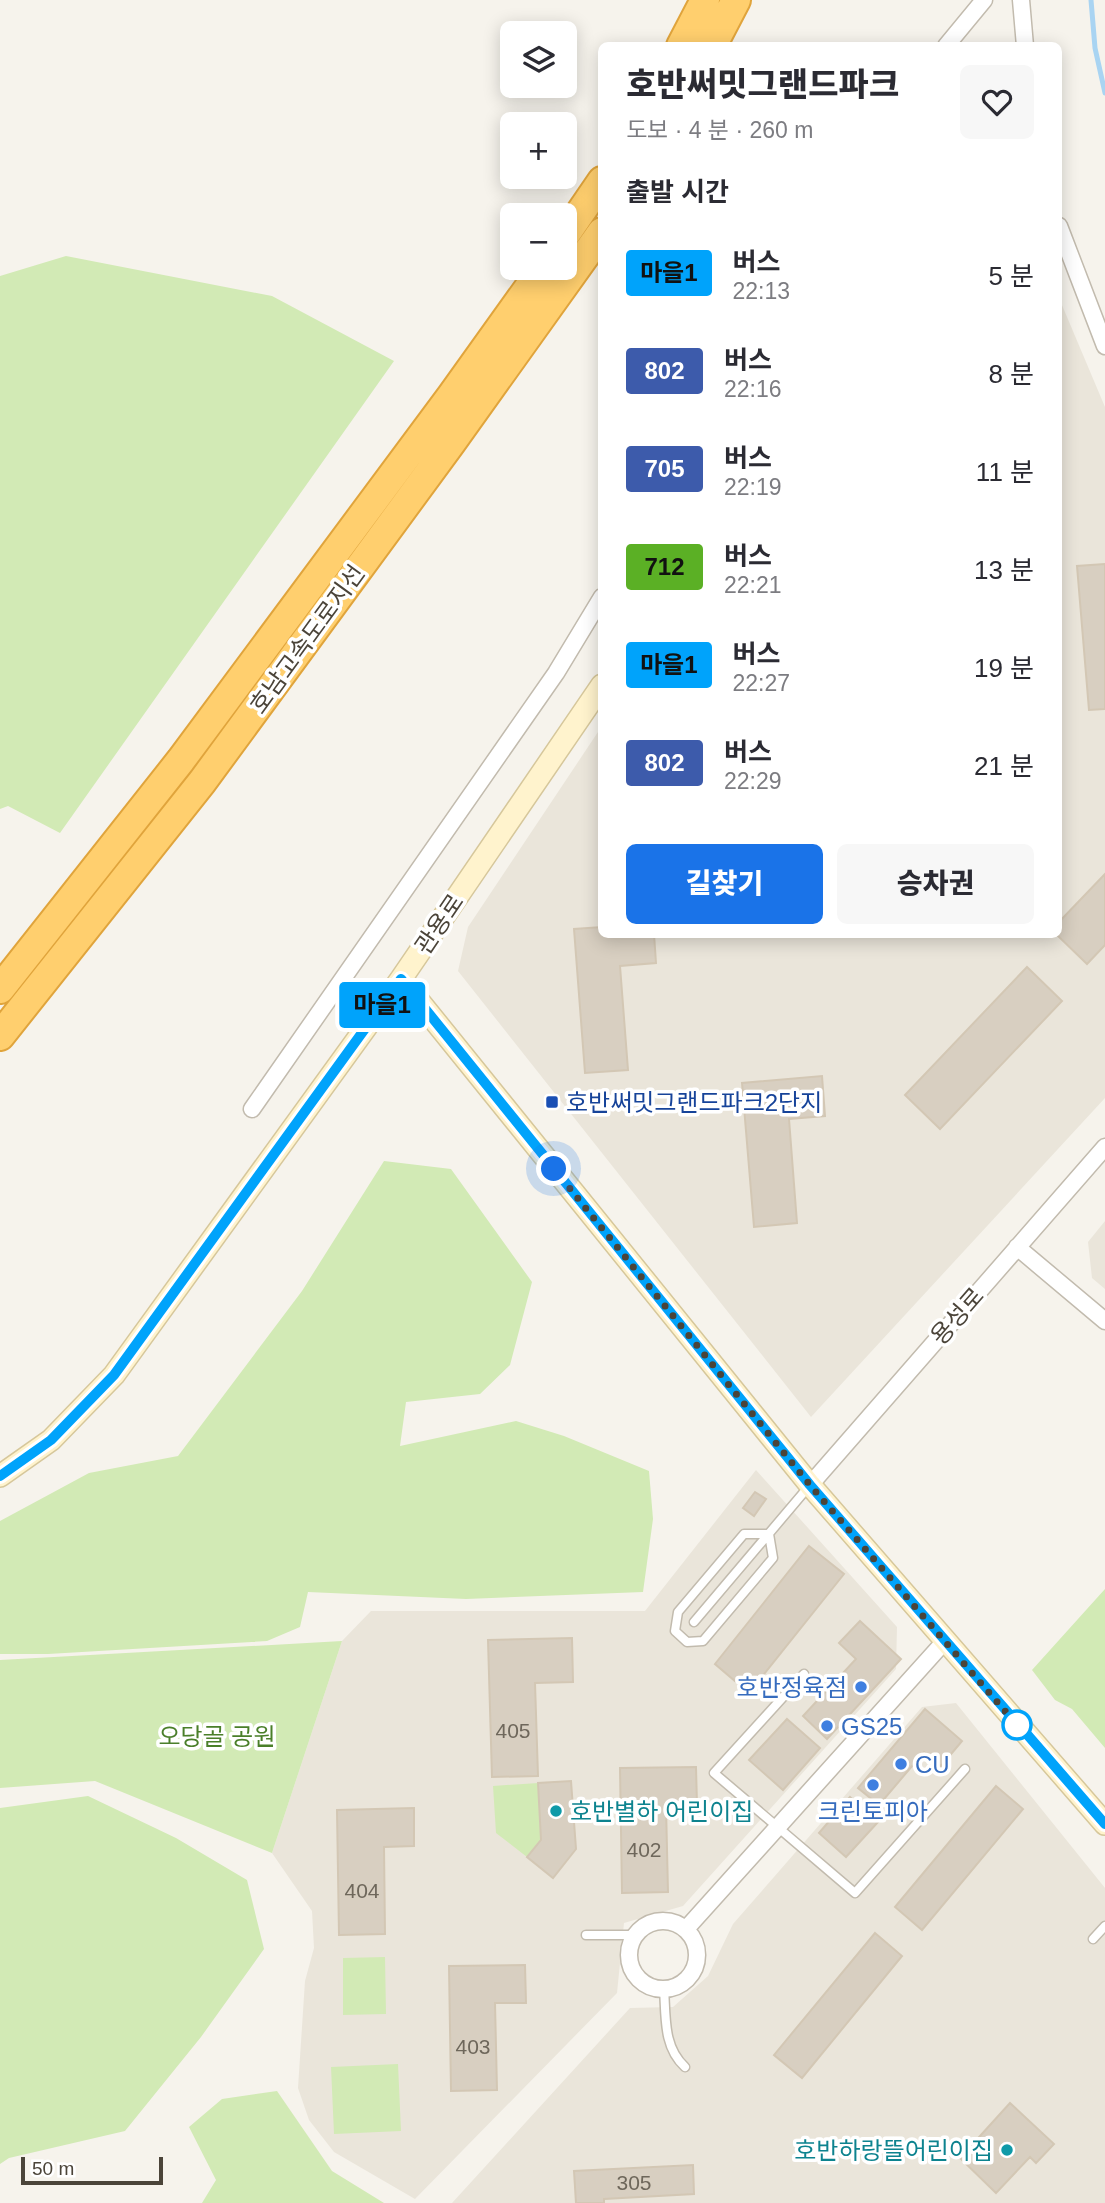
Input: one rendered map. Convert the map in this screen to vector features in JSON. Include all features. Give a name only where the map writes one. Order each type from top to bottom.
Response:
[{"type":"highway","points":[[683,42],[705,0]]},
{"type":"highway","points":[[714,42],[736,0]]},
{"type":"highway","points":[[577,217],[598,187]]},
{"type":"highway","name":"호남고속도로지선","points":[[0,1036],[202,782],[598,238]]},
{"type":"highway","name":"호남고속도로지선","points":[[0,989],[181,760],[534,280]]},
{"type":"main road","name":"관용로","points":[[0,1476],[51,1440],[114,1375],[401,979],[598,691]]},
{"type":"main road","points":[[401,979],[810,1485],[1105,1824]]},
{"type":"street","points":[[949,42],[984,0]]},
{"type":"street","points":[[1021,0],[1025,42]]},
{"type":"street","points":[[1062,234],[1105,346]]},
{"type":"street","points":[[252,1109],[556,673],[598,604]]},
{"type":"street","name":"용성로","points":[[810,1485],[1105,1147]]},
{"type":"street","points":[[1017,1247],[1105,1321]]},
{"type":"street","points":[[686,1929],[944,1642]]},
{"type":"street","points":[[665,1921],[686,1929],[697,1948],[694,1970],[688,1979],[678,1985],[664,1988],[647,1984],[638,1977],[629,1956],[636,1935],[644,1927],[665,1921]]},
{"type":"lane","points":[[694,1622],[810,1485]]},
{"type":"lane","points":[[744,1534],[769,1534],[773,1558],[703,1641],[687,1642],[675,1631],[678,1612],[744,1534]]},
{"type":"lane","points":[[804,1674],[714,1773],[855,1893],[965,1769]]},
{"type":"lane","points":[[1093,1939],[1105,1926]]},
{"type":"lane","points":[[586,1935],[636,1935]]},
{"type":"lane","points":[[664,1988],[669,2048],[675,2059],[685,2067]]},
{"type":"shaded area","points":[[1062,305],[1105,407],[1105,1098],[811,1417],[458,971],[468,927],[598,732],[598,938],[1062,938]]},
{"type":"shaded area","points":[[1105,1221],[1105,1289],[1092,1278],[1088,1242]]},
{"type":"shaded area","points":[[756,1470],[897,1627],[896,1669],[683,1906],[624,1923],[617,1993],[415,2199],[334,2152],[309,2120],[298,2088],[305,1981],[314,1948],[312,1911],[272,1853],[342,1641],[371,1611],[645,1611]]},
{"type":"shaded area","points":[[956,1703],[1105,1888],[1105,2203],[452,2203],[630,2008],[673,2007],[708,1976],[733,1924],[922,1707]]},
{"type":"green space","points":[[66,256],[272,296],[394,361],[60,833],[8,806],[0,809],[0,276]]},
{"type":"green space","points":[[384,1161],[451,1169],[532,1282],[510,1365],[480,1394],[406,1402],[400,1446],[516,1421],[564,1436],[649,1471],[653,1519],[643,1592],[466,1599],[308,1592],[300,1627],[267,1641],[48,1654],[0,1654],[0,1521],[89,1473],[178,1456],[302,1291]]},
{"type":"green space","points":[[1105,1589],[1105,1748],[1072,1709],[1055,1700],[1032,1670]]},
{"type":"green space","name":"오당골 공원","points":[[342,1641],[272,1853],[95,1781],[0,1788],[0,1660]]},
{"type":"green space","points":[[538,1783],[541,1840],[527,1857],[496,1833],[493,1786]]},
{"type":"green space","points":[[88,1796],[176,1838],[247,1880],[264,1949],[201,2037],[125,2131],[9,2158],[0,2164],[0,1808]]},
{"type":"green space","points":[[385,1957],[386,2014],[343,2015],[343,1958]]},
{"type":"green space","points":[[398,2064],[401,2131],[334,2134],[331,2067]]},
{"type":"green space","points":[[277,2091],[332,2171],[384,2203],[202,2203],[216,2180],[189,2127],[222,2099]]},
{"type":"building","points":[[1105,564],[1105,709],[1089,710],[1077,566]]},
{"type":"building","points":[[1105,874],[1105,945],[1087,964],[1060,938],[1062,919]]},
{"type":"building","points":[[598,927],[598,938],[654,938],[656,963],[620,966],[628,1070],[585,1073],[574,929]]},
{"type":"building","points":[[1027,967],[1062,1001],[940,1129],[905,1095]]},
{"type":"building","points":[[822,1076],[825,1116],[789,1119],[797,1223],[754,1227],[742,1083]]},
{"type":"building","points":[[755,1492],[766,1499],[754,1516],[743,1508]]},
{"type":"building","points":[[809,1546],[844,1574],[749,1693],[715,1664]]},
{"type":"building","points":[[860,1621],[901,1659],[827,1739],[803,1716],[856,1659],[839,1643]]},
{"type":"building","points":[[572,1638],[573,1682],[535,1683],[538,1776],[492,1777],[488,1640]]},
{"type":"building","points":[[925,1709],[962,1741],[941,1766],[924,1752],[879,1805],[858,1788]]},
{"type":"building","points":[[787,1719],[820,1748],[783,1790],[749,1760]]},
{"type":"building","points":[[696,1767],[697,1805],[666,1806],[668,1892],[622,1893],[620,1768]]},
{"type":"building","name":"호반별하 어린이집","points":[[571,1781],[576,1849],[553,1878],[527,1857],[541,1840],[538,1783]]},
{"type":"building","points":[[996,1786],[1023,1809],[922,1930],[895,1907]]},
{"type":"building","points":[[850,1797],[878,1822],[846,1857],[819,1833]]},
{"type":"building","points":[[414,1808],[414,1846],[384,1847],[385,1934],[339,1935],[337,1810]]},
{"type":"building","points":[[875,1933],[902,1956],[802,2078],[774,2055]]},
{"type":"building","points":[[525,1965],[526,2003],[495,2003],[497,2090],[451,2091],[449,1966]]},
{"type":"building","name":"호반하랑뜰어린이집","points":[[1010,2103],[1054,2144],[1036,2163],[1030,2157],[996,2193],[960,2158]]},
{"type":"building","points":[[693,2165],[694,2194],[604,2199],[604,2203],[576,2203],[574,2171]]},
{"type":"waterway","points":[[1091,0],[1095,48],[1105,93]]},
{"type":"bus line","name":"마을1","points":[[0,1476],[51,1440],[114,1375],[401,979],[810,1485],[1105,1824]]},
{"type":"place","name":"호반써밋그랜드파크2단지","points":[[552,1102]]},
{"type":"place","name":"호반정육점","points":[[861,1687]]},
{"type":"place","name":"GS25","points":[[827,1726]]},
{"type":"place","name":"CU","points":[[901,1764]]},
{"type":"place","name":"크린토피아","points":[[873,1785]]},
{"type":"place","name":"호반별하 어린이집","points":[[556,1811]]},
{"type":"place","name":"호반하랑뜰어린이집","points":[[1007,2150]]},
{"type":"route","points":[[554,1169],[810,1485],[1017,1725]]}]
